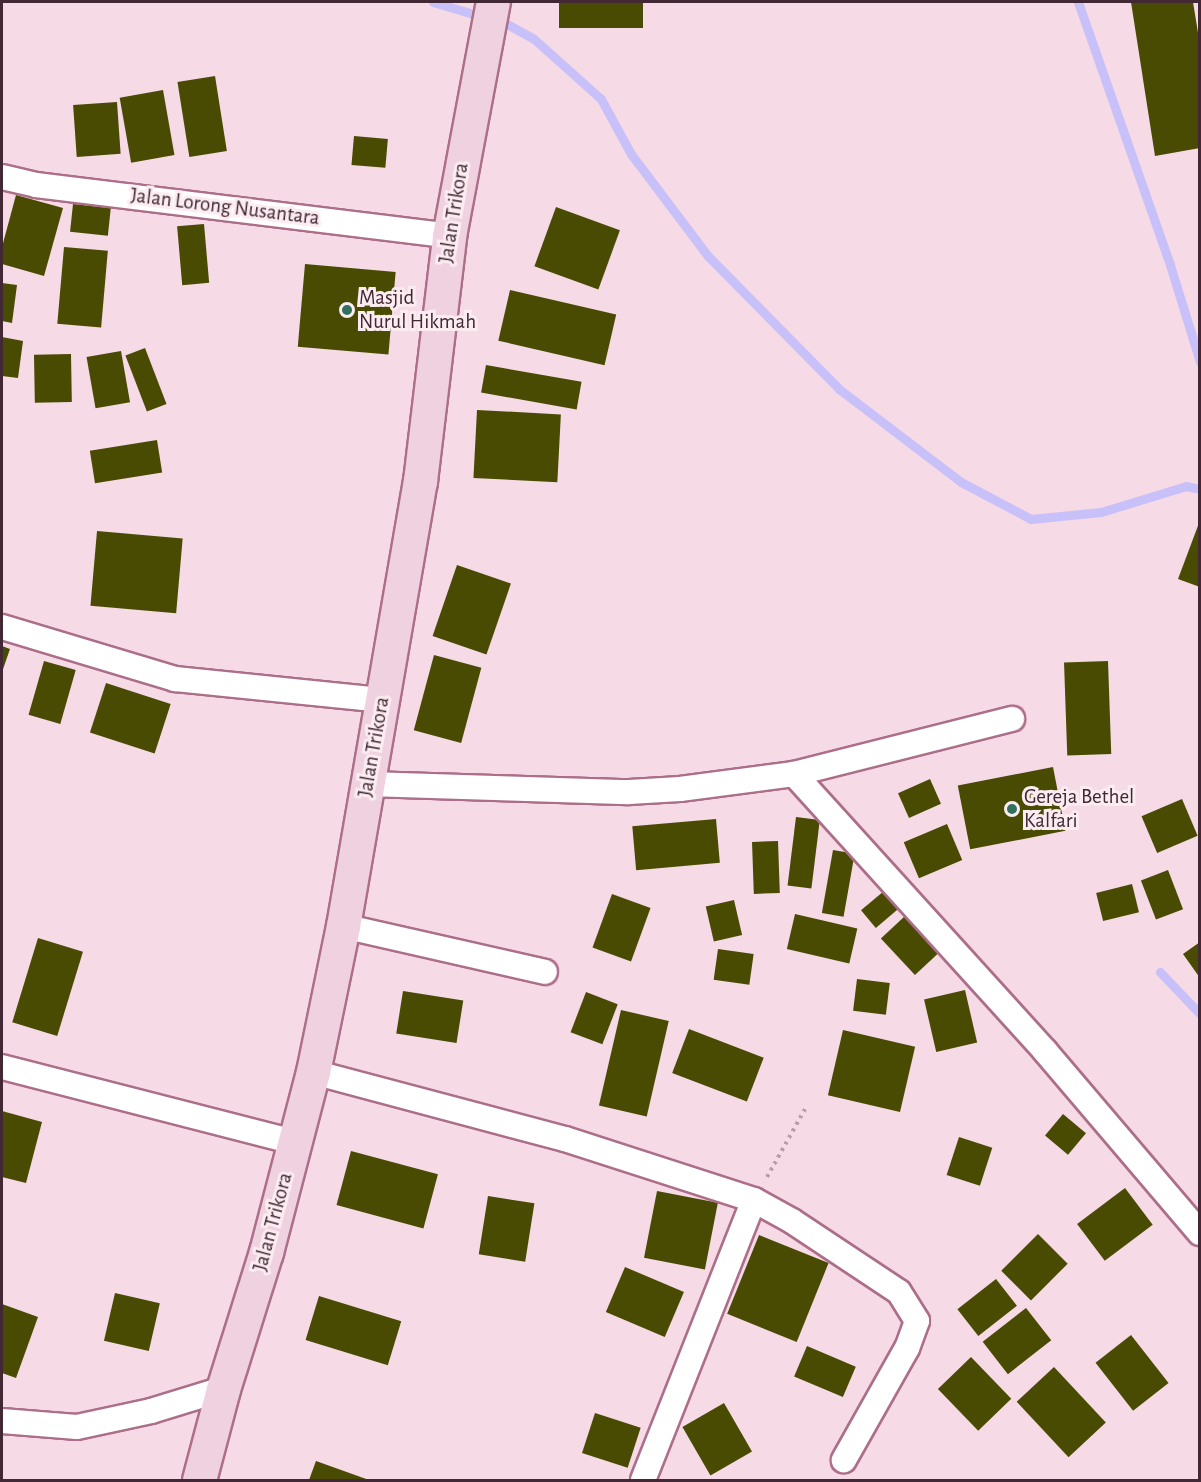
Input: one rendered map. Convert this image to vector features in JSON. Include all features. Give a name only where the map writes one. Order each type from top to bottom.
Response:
[{"type":"street","name":"Jalan Trikora","points":[[200,1480],[223,1389],[266,1252],[295,1142],[313,1072],[343,926],[420,481],[449,236],[493,2]]},
{"type":"street","name":"Jalan Lorong Nusantara","points":[[2,177],[36,185],[449,236]]},
{"type":"street","points":[[2,627],[175,680],[381,700]]},
{"type":"street","points":[[368,784],[629,792],[681,789],[794,774],[1011,719]]},
{"type":"street","points":[[794,774],[1045,1051],[1200,1233]]},
{"type":"street","points":[[343,926],[545,972]]},
{"type":"street","points":[[2,1067],[295,1142]]},
{"type":"street","points":[[313,1072],[565,1139],[754,1200],[792,1221],[899,1292],[916,1321],[908,1348],[844,1460]]},
{"type":"street","points":[[643,1480],[754,1200]]},
{"type":"street","points":[[2,1421],[77,1426],[151,1411],[223,1389]]},
{"type":"path","points":[[754,1200],[805,1109]]},
{"type":"building","points":[[559,2],[643,2],[643,28],[559,28]]},
{"type":"building","points":[[1131,2],[1193,2],[1200,45],[1200,148],[1155,156]]},
{"type":"building","points":[[215,76],[227,151],[189,157],[177,82]]},
{"type":"building","points":[[163,90],[174,155],[131,163],[120,98]]},
{"type":"building","points":[[117,102],[121,154],[77,157],[73,105]]},
{"type":"building","points":[[354,136],[388,139],[385,168],[351,165]]},
{"type":"building","points":[[16,195],[63,208],[44,276],[2,264],[2,247]]},
{"type":"building","points":[[73,204],[111,208],[108,236],[70,232]]},
{"type":"building","points":[[556,207],[620,230],[598,289],[534,266]]},
{"type":"building","points":[[204,224],[209,283],[182,285],[177,226]]},
{"type":"building","points":[[64,247],[108,251],[101,328],[57,324]]},
{"type":"building","name":"Masjid Nurul Hikmah","points":[[305,264],[396,272],[388,355],[298,347]]},
{"type":"building","points":[[2,283],[17,285],[12,323],[2,321]]},
{"type":"building","points":[[510,290],[616,315],[605,365],[498,341]]},
{"type":"building","points":[[2,337],[23,341],[18,378],[2,376]]},
{"type":"building","points":[[145,348],[167,404],[147,412],[125,356]]},
{"type":"building","points":[[121,351],[130,402],[96,408],[87,357]]},
{"type":"building","points":[[71,354],[72,402],[35,403],[34,355]]},
{"type":"building","points":[[486,365],[582,382],[577,409],[481,393]]},
{"type":"building","points":[[477,410],[561,414],[557,482],[473,478]]},
{"type":"building","points":[[157,440],[162,473],[95,483],[90,451]]},
{"type":"building","points":[[1200,523],[1200,587],[1178,579]]},
{"type":"building","points":[[97,531],[183,538],[176,613],[90,606]]},
{"type":"building","points":[[457,565],[511,584],[486,654],[433,636]]},
{"type":"building","points":[[2,646],[10,649],[2,672]]},
{"type":"building","points":[[434,655],[481,668],[461,743],[414,730]]},
{"type":"building","points":[[44,661],[76,670],[60,724],[29,715]]},
{"type":"building","points":[[1108,661],[1111,754],[1067,755],[1064,663]]},
{"type":"building","points":[[106,683],[171,704],[155,753],[90,732]]},
{"type":"building","name":"Gereja Bethel Kalfari","points":[[1053,767],[1065,831],[970,849],[958,786]]},
{"type":"building","points":[[930,779],[941,804],[909,818],[898,793]]},
{"type":"building","points":[[1182,799],[1198,836],[1157,853],[1141,816]]},
{"type":"building","points":[[796,817],[820,820],[811,888],[788,885]]},
{"type":"building","points":[[716,819],[720,863],[636,870],[632,826]]},
{"type":"building","points":[[947,824],[962,860],[919,878],[904,842]]},
{"type":"building","points":[[778,841],[780,893],[754,894],[752,842]]},
{"type":"building","points":[[833,850],[855,854],[844,917],[822,913]]},
{"type":"building","points":[[1168,870],[1183,909],[1156,920],[1141,880]]},
{"type":"building","points":[[1132,884],[1139,912],[1103,921],[1096,893]]},
{"type":"building","points":[[884,891],[899,909],[876,928],[861,910]]},
{"type":"building","points":[[612,894],[651,908],[631,962],[593,948]]},
{"type":"building","points":[[734,900],[742,935],[714,942],[706,907]]},
{"type":"building","points":[[795,914],[857,928],[849,963],[787,949]]},
{"type":"building","points":[[905,916],[939,953],[915,975],[881,939]]},
{"type":"building","points":[[38,938],[83,952],[57,1036],[12,1022]]},
{"type":"building","points":[[1200,942],[1200,978],[1183,954]]},
{"type":"building","points":[[718,949],[754,954],[749,985],[714,980]]},
{"type":"building","points":[[857,979],[890,983],[886,1015],[853,1011]]},
{"type":"building","points":[[965,990],[977,1043],[936,1052],[924,999]]},
{"type":"building","points":[[403,991],[463,1001],[457,1043],[396,1033]]},
{"type":"building","points":[[586,992],[618,1004],[602,1044],[571,1032]]},
{"type":"building","points":[[621,1010],[669,1021],[647,1117],[599,1105]]},
{"type":"building","points":[[689,1029],[764,1058],[747,1102],[672,1073]]},
{"type":"building","points":[[843,1030],[915,1047],[900,1112],[828,1095]]},
{"type":"building","points":[[2,1111],[42,1122],[26,1183],[2,1177]]},
{"type":"building","points":[[1063,1114],[1086,1133],[1068,1155],[1045,1135]]},
{"type":"building","points":[[959,1137],[992,1148],[980,1186],[947,1175]]},
{"type":"building","points":[[351,1151],[438,1174],[423,1228],[337,1205]]},
{"type":"building","points":[[1125,1188],[1153,1225],[1105,1261],[1077,1224]]},
{"type":"building","points":[[657,1191],[718,1203],[705,1270],[644,1258]]},
{"type":"building","points":[[488,1196],[534,1203],[525,1262],[479,1254]]},
{"type":"building","points":[[1038,1234],[1068,1264],[1031,1300],[1001,1271]]},
{"type":"building","points":[[759,1235],[829,1263],[797,1342],[727,1314]]},
{"type":"building","points":[[625,1267],[684,1292],[665,1337],[606,1312]]},
{"type":"building","points":[[996,1279],[1017,1306],[978,1336],[957,1309]]},
{"type":"building","points":[[115,1293],[160,1303],[149,1351],[104,1341]]},
{"type":"building","points":[[319,1296],[401,1321],[388,1365],[306,1340]]},
{"type":"building","points":[[2,1304],[38,1317],[16,1378],[2,1373]]},
{"type":"building","points":[[1026,1308],[1051,1340],[1008,1374],[983,1342]]},
{"type":"building","points":[[1131,1335],[1169,1383],[1133,1411],[1096,1363]]},
{"type":"building","points":[[807,1346],[856,1367],[843,1397],[794,1376]]},
{"type":"building","points":[[971,1357],[1011,1399],[978,1431],[938,1389]]},
{"type":"building","points":[[1054,1367],[1106,1423],[1069,1457],[1017,1402]]},
{"type":"building","points":[[724,1403],[752,1451],[710,1475],[682,1427]]},
{"type":"building","points":[[595,1413],[641,1428],[628,1468],[582,1453]]},
{"type":"building","points":[[316,1461],[369,1480],[309,1480]]},
{"type":"waterway","points":[[433,2],[507,24],[534,39],[601,99],[631,154],[708,256],[839,389],[961,482],[1031,519],[1101,512],[1186,486],[1200,489]]},
{"type":"waterway","points":[[1078,2],[1170,265],[1200,362]]},
{"type":"waterway","points":[[1160,972],[1200,1014]]},
{"type":"place","name":"Masjid Nurul Hikmah","points":[[347,310]]},
{"type":"place","name":"Gereja Bethel Kalfari","points":[[1012,809]]}]
